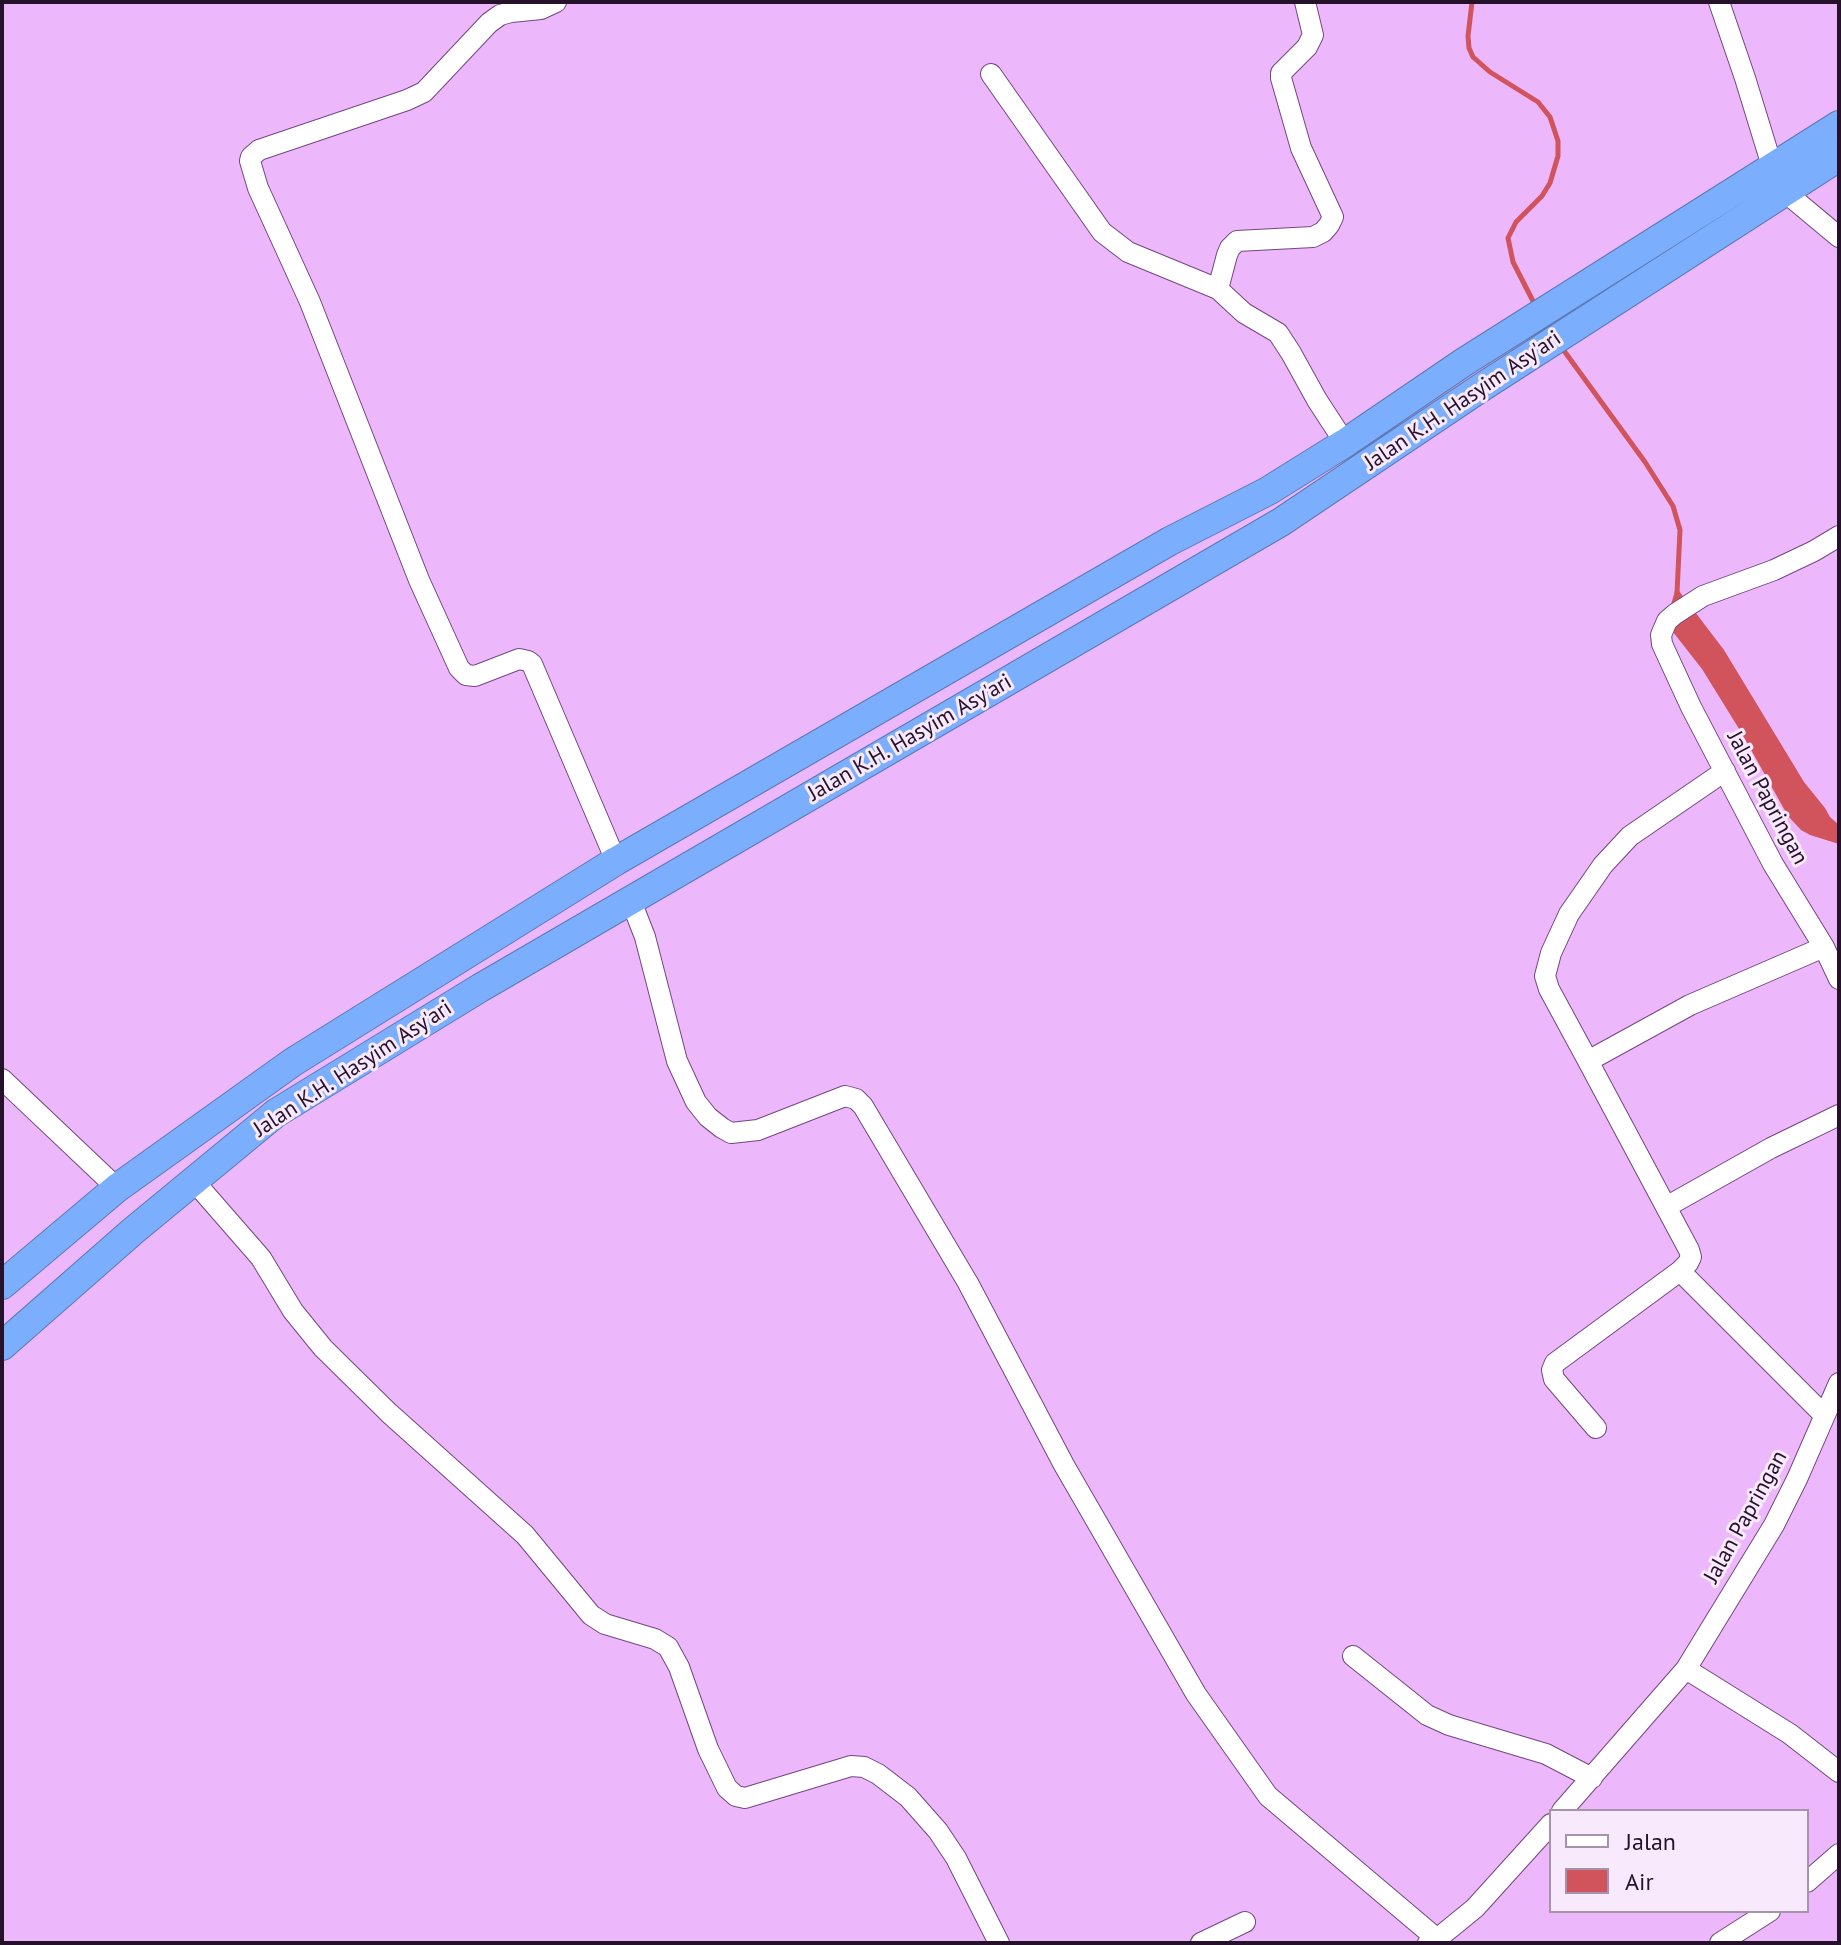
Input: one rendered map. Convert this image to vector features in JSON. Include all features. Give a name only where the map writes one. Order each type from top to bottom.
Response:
[{"type":"highway","name":"Jalan K.H. Hasyim Asy'ari","points":[[2,1285],[117,1188],[293,1062],[616,861],[1170,541],[1268,491],[1464,362],[1839,125]]},
{"type":"highway","name":"Jalan K.H. Hasyim Asy'ari","points":[[2,1346],[133,1231],[276,1113],[480,988],[1281,522],[1482,387],[1839,157]]},
{"type":"highway","points":[[769,772],[753,791],[759,801],[766,800],[913,719],[929,714],[947,716]]},
{"type":"highway","points":[[524,918],[547,920],[562,915],[732,815],[742,813],[748,817],[749,823],[734,841]]},
{"type":"highway","points":[[2,1321],[100,1240],[114,1232],[133,1231]]},
{"type":"street","points":[[556,2],[541,9],[511,12],[495,18],[424,92],[259,150],[250,161],[258,188],[310,302],[419,580],[459,668],[466,675],[475,676],[519,659],[532,664],[616,861]]},
{"type":"street","points":[[1218,289],[1227,255],[1237,241],[1313,237],[1323,232],[1333,217],[1301,148],[1281,78],[1281,73],[1307,47],[1313,35],[1305,2]]},
{"type":"street","points":[[1719,2],[1745,78],[1768,168]]},
{"type":"street","points":[[991,74],[1102,232],[1128,252],[1218,289],[1244,313],[1278,333],[1345,443]]},
{"type":"street","points":[[1782,194],[1839,237]]},
{"type":"street","name":"Jalan Papringan","points":[[1839,536],[1774,570],[1703,596],[1667,621],[1661,635],[1662,644],[1691,707],[1773,864],[1824,947],[1839,979]]},
{"type":"street","points":[[1596,1428],[1554,1379],[1552,1370],[1555,1363],[1680,1271],[1691,1257],[1549,989],[1545,976],[1547,964],[1569,914],[1603,865],[1630,836],[1725,771]]},
{"type":"street","points":[[631,901],[645,937],[677,1061],[696,1102],[708,1117],[731,1133],[758,1130],[845,1096],[856,1099],[863,1106],[968,1283],[1064,1465],[1196,1694],[1268,1796],[1445,1938],[1549,1826]]},
{"type":"street","points":[[1588,1061],[1690,1005],[1824,947]]},
{"type":"street","points":[[2,1079],[117,1188]]},
{"type":"street","points":[[1666,1207],[1771,1148],[1839,1115]]},
{"type":"street","points":[[193,1180],[261,1258],[293,1311],[340,1367],[525,1535],[591,1615],[605,1624],[655,1639],[668,1647],[679,1667],[708,1749],[727,1788],[736,1796],[745,1798],[851,1766],[864,1767],[878,1774],[908,1797],[938,1831],[956,1858],[999,1943]]},
{"type":"street","points":[[1680,1271],[1824,1415]]},
{"type":"street","name":"Jalan Papringan","points":[[1564,1809],[1686,1669],[1774,1525],[1839,1383]]},
{"type":"street","points":[[1353,1656],[1427,1715],[1449,1725],[1546,1754],[1592,1778]]},
{"type":"street","points":[[1686,1669],[1790,1734],[1839,1772]]},
{"type":"street","points":[[1809,1880],[1839,1854]]},
{"type":"street","points":[[1720,1943],[1767,1913]]},
{"type":"street","points":[[1201,1943],[1245,1922]]},
{"type":"water","points":[[1676,587],[1724,650],[1804,782],[1839,825],[1839,844],[1810,835],[1788,816],[1702,669],[1673,632],[1669,612]]},
{"type":"waterway","points":[[1472,2],[1468,36],[1473,57],[1490,72],[1538,102],[1550,117],[1558,141],[1558,156],[1550,183],[1542,196],[1516,222],[1508,238],[1513,262],[1535,305]]},
{"type":"waterway","points":[[1562,348],[1673,506],[1680,530],[1677,593]]}]
